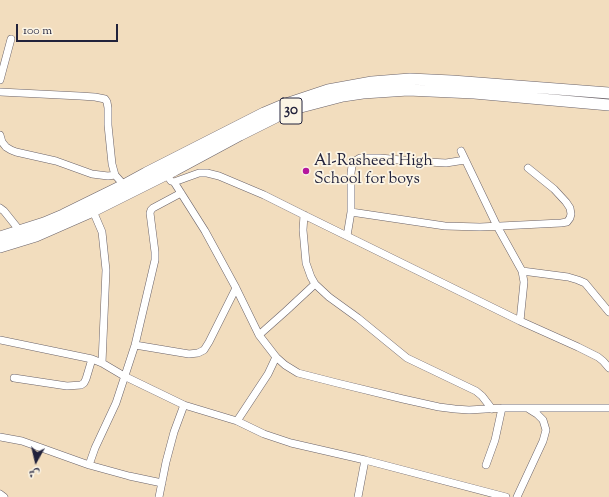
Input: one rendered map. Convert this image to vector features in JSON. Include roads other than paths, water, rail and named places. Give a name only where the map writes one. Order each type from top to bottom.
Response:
[{"type":"main road","name":"30","points":[[0,237],[44,223],[63,215],[264,113],[328,90],[384,80],[410,79],[609,104]]},
{"type":"main road","name":"30","points":[[0,247],[36,236],[170,178],[240,135],[276,117],[301,107],[322,101],[343,96],[387,91],[474,88],[609,93]]},
{"type":"street","points":[[0,80],[11,39]]},
{"type":"street","points":[[0,92],[80,96],[105,99],[108,108],[108,125],[112,164],[115,176],[124,185]]},
{"type":"street","points":[[0,135],[2,142],[11,150],[16,152],[56,161],[92,174],[115,176]]},
{"type":"street","points":[[461,151],[497,226],[522,271],[524,282],[520,321]]},
{"type":"street","points":[[347,236],[351,212],[352,166],[354,161],[360,158],[446,163],[465,160]]},
{"type":"street","points":[[351,212],[445,226],[464,227],[567,222],[570,218],[570,208],[566,202],[554,189],[528,168]]},
{"type":"street","points":[[609,368],[598,357],[578,346],[520,321],[264,195],[212,174],[199,173],[170,178],[205,231],[236,288],[259,335],[276,357],[298,373],[439,407],[469,410],[502,408],[609,408]]},
{"type":"street","points":[[89,465],[95,448],[116,403],[135,345],[155,260],[150,213],[151,210],[181,193]]},
{"type":"street","points":[[0,208],[20,231]]},
{"type":"street","points":[[93,211],[102,232],[106,270],[102,363]]},
{"type":"street","points":[[304,215],[303,230],[306,263],[315,284],[329,297],[358,318],[407,358],[476,391],[492,409]]},
{"type":"street","points":[[522,271],[568,277],[578,280],[585,284],[609,312]]},
{"type":"street","points":[[259,335],[315,284]]},
{"type":"street","points":[[135,345],[189,354],[198,353],[204,350],[236,288]]},
{"type":"street","points":[[0,340],[92,359],[184,405],[237,421],[264,434],[291,443],[365,460],[506,497]]},
{"type":"street","points":[[237,421],[268,374],[276,357]]},
{"type":"street","points":[[14,378],[67,386],[80,385],[84,383],[86,379],[92,359]]},
{"type":"street","points":[[159,497],[174,432],[184,405]]},
{"type":"street","points":[[486,465],[495,440],[502,408]]},
{"type":"street","points":[[517,497],[543,441],[546,430],[543,420],[529,408]]},
{"type":"street","points":[[0,437],[22,441],[89,465],[162,483]]},
{"type":"street","points":[[358,497],[365,460]]},
{"type":"street","points":[[0,494],[3,497]]},
{"type":"place","name":"Al-Rasheed High School for boys","points":[[306,171]]}]
